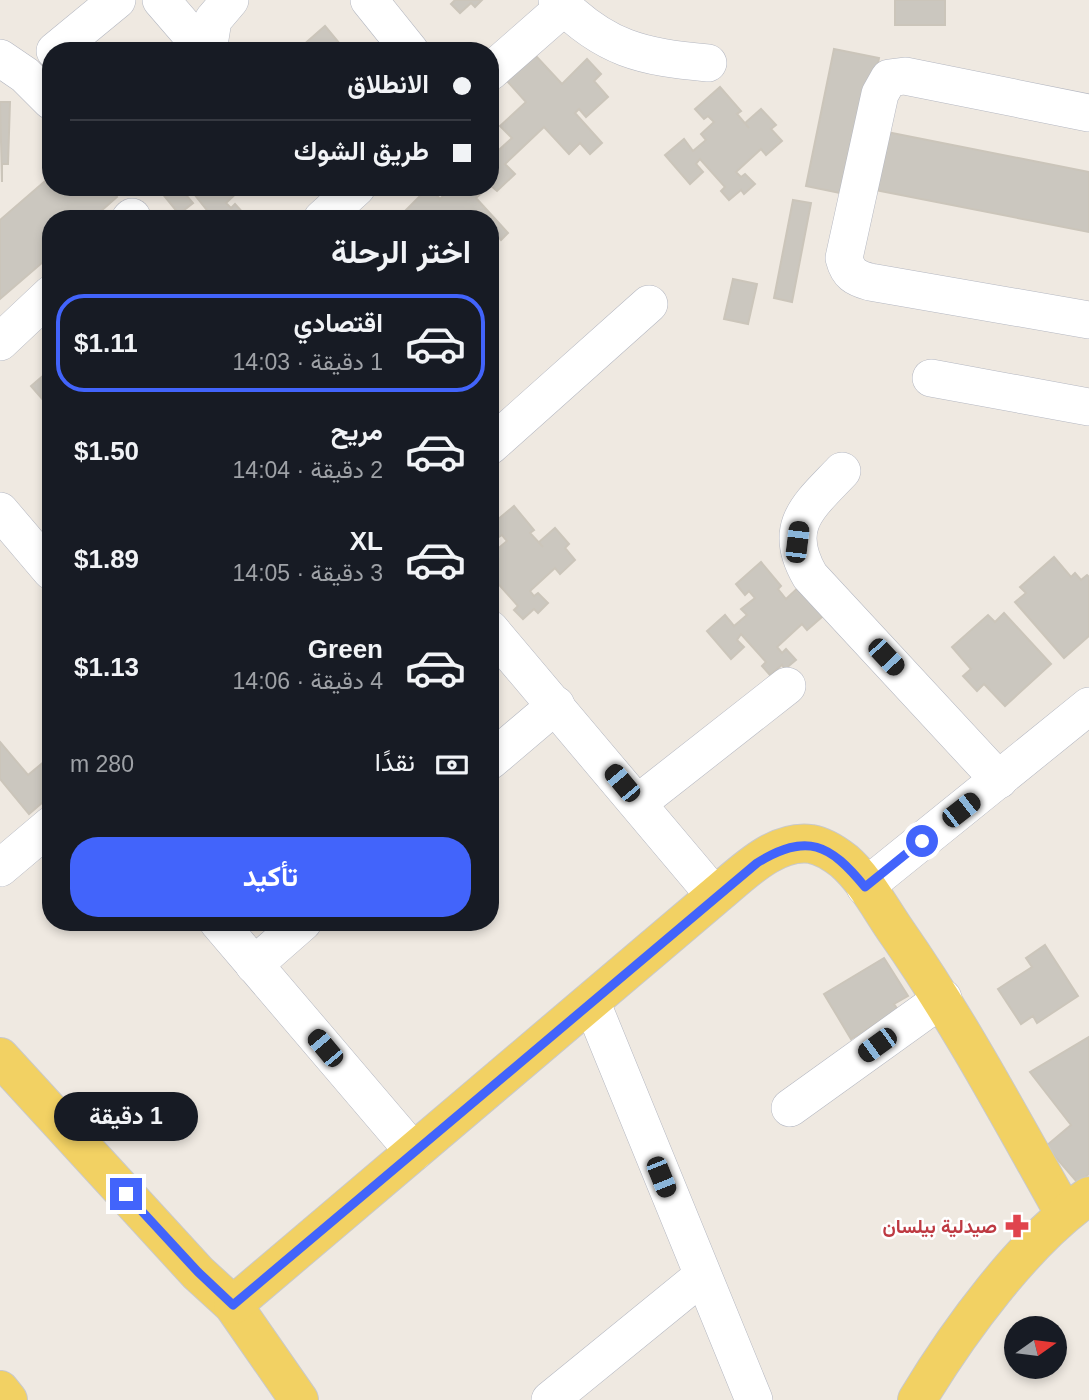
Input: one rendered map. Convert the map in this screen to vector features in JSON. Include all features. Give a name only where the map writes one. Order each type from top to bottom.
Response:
[{"type":"main road","points":[[233,1305],[715,896],[757,863],[793,845],[811,844],[829,851],[845,863],[865,887],[943,998],[1076,1204],[990,1296],[917,1400]]},
{"type":"main road","points":[[0,1057],[198,1272],[233,1305],[299,1400]]},
{"type":"main road","points":[[0,1390],[8,1400]]},
{"type":"street","points":[[66,42],[117,0]]},
{"type":"street","points":[[161,0],[198,42]]},
{"type":"street","points":[[208,42],[213,20],[230,0]]},
{"type":"street","points":[[369,0],[403,42]]},
{"type":"street","points":[[499,63],[560,4],[595,32],[629,51],[652,58],[708,64]]},
{"type":"street","points":[[25,63],[42,88]]},
{"type":"street","points":[[1089,113],[905,76],[888,78],[880,94],[844,258],[846,268],[855,277],[870,282],[1089,320]]},
{"type":"street","points":[[0,342],[42,302]]},
{"type":"street","points":[[499,438],[649,304]]},
{"type":"street","points":[[931,377],[1089,407]]},
{"type":"street","points":[[842,471],[804,512],[797,542],[801,559],[810,576],[999,780]]},
{"type":"street","points":[[0,511],[42,560]]},
{"type":"street","points":[[499,639],[715,896]]},
{"type":"street","points":[[638,803],[787,686]]},
{"type":"street","points":[[499,753],[556,705]]},
{"type":"street","points":[[865,887],[999,780],[1084,724]]},
{"type":"street","points":[[0,868],[42,833]]},
{"type":"street","points":[[226,931],[414,1152]]},
{"type":"street","points":[[254,965],[293,931]]},
{"type":"street","points":[[790,1108],[943,998]]},
{"type":"street","points":[[591,1001],[701,1277],[754,1400]]},
{"type":"street","points":[[550,1400],[701,1277]]},
{"type":"building","points":[[455,0],[482,0],[475,7],[471,3],[460,13],[451,4]]},
{"type":"building","points":[[895,0],[945,0],[945,25],[895,25]]},
{"type":"building","points":[[325,26],[338,42],[307,42]]},
{"type":"building","points":[[834,49],[879,58],[850,195],[806,186]]},
{"type":"building","points":[[535,55],[562,84],[587,59],[601,74],[594,81],[608,97],[586,117],[579,109],[575,113],[602,143],[590,154],[580,143],[569,154],[544,127],[505,164],[515,174],[499,189],[499,150],[512,138],[500,126],[526,102],[499,71]]},
{"type":"building","points":[[720,87],[741,111],[737,114],[749,128],[745,123],[761,109],[776,125],[771,129],[782,141],[766,155],[761,149],[736,172],[741,177],[745,174],[755,184],[744,194],[741,190],[729,200],[721,191],[725,187],[700,159],[696,164],[703,172],[690,184],[665,155],[684,139],[693,151],[706,140],[701,134],[714,122],[708,116],[704,119],[695,109]]},
{"type":"building","points":[[0,102],[10,102],[8,164],[2,164],[2,182]]},
{"type":"building","points":[[887,132],[1089,172],[1089,232],[875,190]]},
{"type":"building","points":[[42,184],[42,196],[117,197],[102,210],[42,210],[42,263],[0,299],[0,220]]},
{"type":"building","points":[[164,196],[187,196],[193,203],[184,210],[176,210]]},
{"type":"building","points":[[196,196],[233,196],[226,203],[231,208],[235,204],[240,210],[207,210]]},
{"type":"building","points":[[420,196],[437,196],[440,199],[443,196],[478,196],[476,198],[487,210],[406,210]]},
{"type":"building","points":[[793,200],[811,203],[792,302],[774,298]]},
{"type":"building","points":[[499,223],[508,233],[501,240],[499,238]]},
{"type":"building","points":[[733,279],[757,284],[748,324],[724,319]]},
{"type":"building","points":[[42,377],[42,399],[31,386]]},
{"type":"building","points":[[514,506],[534,530],[530,533],[543,547],[539,542],[555,528],[569,544],[565,548],[575,560],[560,574],[555,568],[530,591],[534,596],[538,593],[548,603],[538,613],[534,609],[523,619],[514,610],[518,606],[499,585],[499,548],[507,541],[502,535],[499,537],[499,518]]},
{"type":"building","points":[[1054,557],[1071,577],[1075,573],[1081,580],[1087,575],[1089,577],[1089,636],[1064,658],[1015,602],[1026,593],[1020,587]]},
{"type":"building","points":[[761,562],[781,586],[778,589],[786,599],[802,584],[823,616],[807,630],[802,624],[777,647],[782,653],[786,649],[796,660],[785,669],[782,665],[770,675],[762,666],[766,662],[741,634],[737,640],[744,647],[731,659],[707,631],[725,615],[734,626],[747,615],[741,609],[755,598],[749,591],[745,595],[736,584]]},
{"type":"building","points":[[1004,613],[1051,664],[1005,706],[984,684],[977,691],[963,676],[971,669],[952,647],[988,615],[995,622]]},
{"type":"building","points":[[0,742],[28,775],[42,763],[42,803],[29,814],[0,779]]},
{"type":"building","points":[[1045,945],[1078,996],[1037,1023],[1033,1016],[1021,1024],[998,989],[1032,967],[1026,958]]},
{"type":"building","points":[[884,958],[908,996],[894,1004],[898,1010],[851,1039],[824,994]]},
{"type":"building","points":[[1089,1037],[1089,1174],[1078,1183],[1046,1146],[1071,1125],[1030,1072]]},
{"type":"place","name":"صيدلية بيلسان","points":[[1017,1226]]},
{"type":"route","points":[[126,1194],[198,1272],[233,1305],[715,896],[776,850],[811,844],[829,851],[845,863],[865,887],[922,841]]}]
